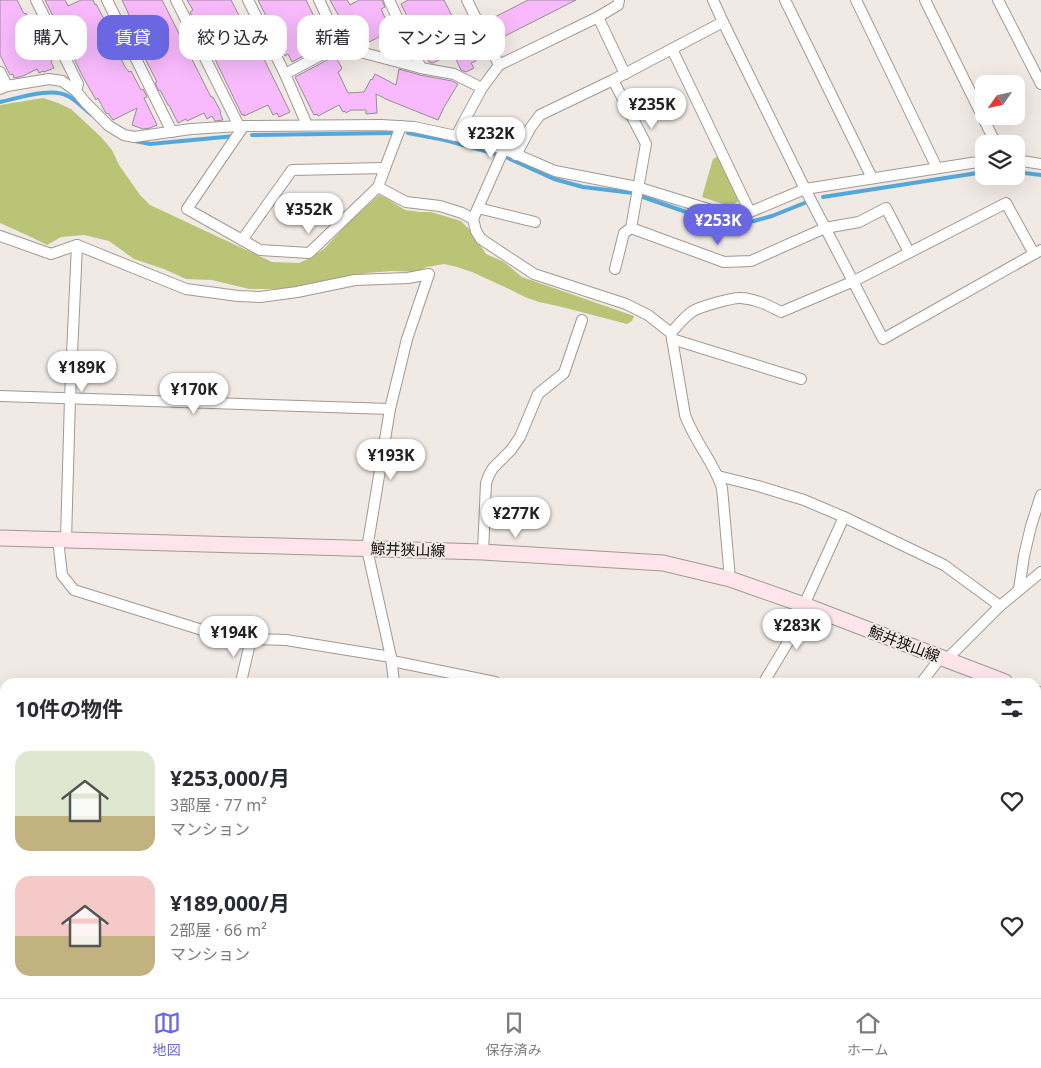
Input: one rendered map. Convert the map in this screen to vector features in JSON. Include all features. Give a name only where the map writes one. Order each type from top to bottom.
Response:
[{"type":"main road","name":"鯨井狭山線","points":[[0,538],[483,552],[663,563],[730,579],[994,678]]},
{"type":"street","points":[[36,0],[78,84],[76,91]]},
{"type":"street","points":[[107,0],[172,132]]},
{"type":"street","points":[[176,0],[241,127]]},
{"type":"street","points":[[248,0],[285,74],[307,125]]},
{"type":"street","points":[[319,0],[326,15]]},
{"type":"street","points":[[389,0],[421,68]]},
{"type":"street","points":[[467,0],[499,65]]},
{"type":"street","points":[[456,136],[482,88],[499,65],[598,17],[618,5],[619,0]]},
{"type":"street","points":[[713,0],[805,189],[854,280],[883,339],[1037,252],[1006,203],[854,280],[781,312],[763,302],[740,297],[694,310],[679,323],[672,336],[685,415],[690,428],[718,476],[722,488],[730,579]]},
{"type":"street","points":[[786,0],[872,178]]},
{"type":"street","points":[[856,0],[937,168]]},
{"type":"street","points":[[925,0],[992,135]]},
{"type":"street","points":[[998,0],[1041,84]]},
{"type":"street","points":[[598,17],[625,74]]},
{"type":"street","points":[[516,155],[530,127],[540,115],[625,74],[723,22]]},
{"type":"street","points":[[672,49],[750,212]]},
{"type":"street","points":[[369,54],[421,68],[454,74],[482,88]]},
{"type":"street","points":[[285,74],[312,60]]},
{"type":"street","points":[[0,72],[4,87],[49,79],[62,80],[76,91],[109,126],[124,135],[134,137],[191,129],[241,127],[381,125],[414,127],[504,149],[555,172],[637,188],[721,213],[750,212],[805,189],[975,162]]},
{"type":"street","points":[[613,80],[646,144],[631,228],[624,233],[615,269]]},
{"type":"street","points":[[241,127],[186,210],[260,250],[309,252],[378,187],[401,126]]},
{"type":"street","points":[[504,149],[473,219],[476,231],[481,239],[534,274],[626,304],[648,315],[672,336],[802,379]]},
{"type":"street","points":[[1025,161],[1041,164]]},
{"type":"street","points":[[242,240],[292,170],[384,168]]},
{"type":"street","points":[[378,187],[406,202],[440,206],[462,213],[473,219]]},
{"type":"street","points":[[478,208],[535,222]]},
{"type":"street","points":[[631,228],[724,262],[752,261],[825,228],[859,222],[886,208],[909,252]]},
{"type":"street","points":[[0,236],[51,254],[76,245],[186,289],[260,298],[355,280],[408,278],[429,274],[407,339],[390,409],[367,549],[392,659],[394,678]]},
{"type":"street","points":[[76,245],[62,540],[62,575],[74,590],[215,634],[251,639],[286,640],[392,659],[473,678]]},
{"type":"street","points":[[483,552],[486,483],[489,475],[520,437],[538,394],[564,373],[582,320]]},
{"type":"street","points":[[0,396],[390,409]]},
{"type":"street","points":[[718,476],[804,500],[844,517],[944,565],[1000,606]]},
{"type":"street","points":[[1020,589],[1024,556],[1041,496]]},
{"type":"street","points":[[766,678],[806,606],[844,517]]},
{"type":"street","points":[[926,678],[943,659],[1000,606],[1041,572]]},
{"type":"street","points":[[243,678],[251,639]]},
{"type":"green space","points":[[43,98],[71,109],[101,137],[112,150],[119,165],[140,195],[150,205],[272,262],[299,263],[310,258],[324,249],[350,221],[379,195],[405,210],[431,212],[461,221],[470,230],[486,254],[504,262],[522,277],[634,316],[632,321],[627,324],[539,302],[472,272],[444,264],[427,267],[415,272],[367,273],[330,282],[280,289],[249,289],[212,280],[186,279],[134,259],[109,241],[84,235],[61,237],[47,245],[0,223],[0,105]]},
{"type":"green space","points":[[718,156],[740,200],[733,205],[726,205],[702,197],[713,159]]},
{"type":"building","points":[[0,0],[17,0],[23,12],[27,15],[15,15],[15,60],[52,60],[54,68],[39,73],[37,69],[14,78],[13,74],[10,75],[0,55]]},
{"type":"building","points":[[45,0],[65,0],[68,6],[81,0],[93,0],[102,15],[97,15],[97,60],[122,60],[129,72],[131,71],[141,90],[143,89],[147,97],[144,98],[157,125],[143,129],[132,125],[137,108],[113,120],[105,112],[98,98],[96,100],[75,60],[87,60],[87,15],[52,15]]},
{"type":"building","points":[[122,0],[162,0],[179,34],[179,60],[192,60],[211,97],[213,97],[221,112],[223,120],[215,121],[212,116],[207,119],[204,113],[178,123],[159,91],[155,83],[157,82],[146,60],[169,60],[169,15],[129,15]]},
{"type":"building","points":[[187,0],[231,0],[239,15],[192,15],[190,12],[193,10]]},
{"type":"building","points":[[258,0],[306,0],[313,15],[297,15],[297,59],[292,62],[287,55],[287,15],[266,15]]},
{"type":"building","points":[[330,0],[347,0],[350,5],[359,0],[382,0],[385,7],[381,9],[384,15],[379,15],[379,37],[369,42],[369,15],[338,15]]},
{"type":"building","points":[[408,0],[444,0],[452,15],[406,15],[401,4]]},
{"type":"building","points":[[528,0],[576,0],[505,36],[505,15],[499,15]]},
{"type":"building","points":[[215,60],[264,60],[290,112],[279,117],[277,113],[273,115],[268,105],[244,116],[244,114],[242,115]]},
{"type":"building","points":[[327,60],[337,60],[342,68],[338,72],[348,93],[364,92],[375,74],[396,85],[399,69],[458,84],[438,120],[376,94],[377,113],[366,114],[366,110],[351,110],[346,113],[345,111],[343,112],[339,105],[318,116],[317,114],[314,115],[295,77]]},
{"type":"building","points":[[428,60],[439,60],[433,63]]},
{"type":"building","points":[[456,60],[475,60],[471,63],[474,68],[466,72],[461,70]]},
{"type":"waterway","points":[[0,102],[35,94],[63,94],[76,101],[92,115]]},
{"type":"waterway","points":[[252,135],[393,133]]},
{"type":"waterway","points":[[408,133],[445,140],[496,154]]},
{"type":"waterway","points":[[135,141],[150,144],[235,136]]},
{"type":"waterway","points":[[508,158],[554,179],[583,187],[633,193]]},
{"type":"waterway","points":[[823,197],[975,173]]},
{"type":"waterway","points":[[1025,173],[1041,175]]},
{"type":"waterway","points":[[643,197],[712,221],[733,223],[754,221],[772,216],[807,202]]}]
